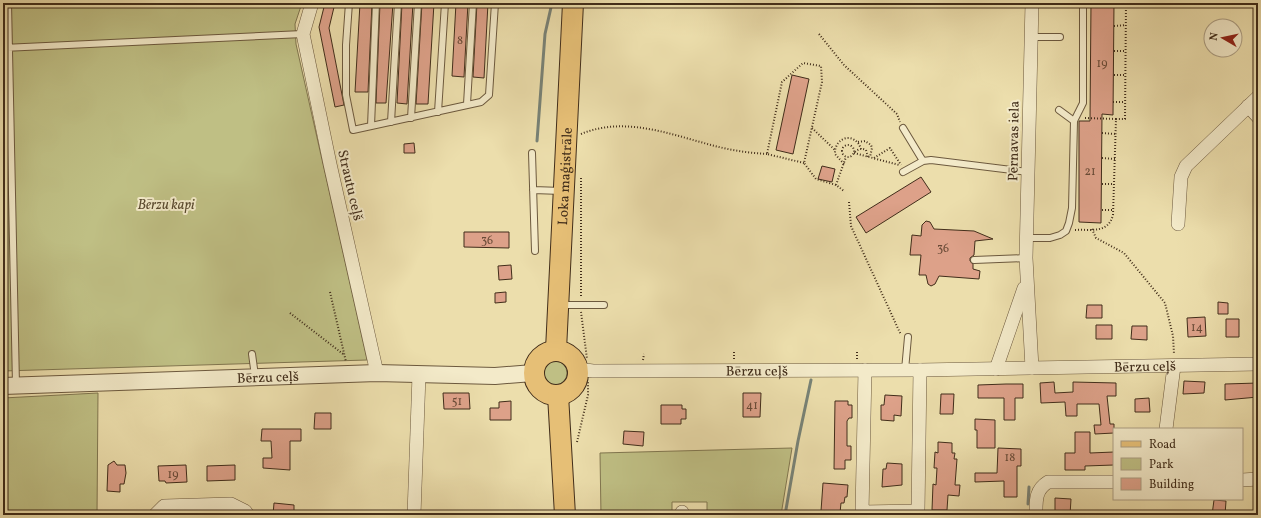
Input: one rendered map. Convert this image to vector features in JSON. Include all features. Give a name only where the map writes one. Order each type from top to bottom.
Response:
[{"type":"main road","name":"Loka maģistrāle","points":[[556,350],[557,305],[573,3]]},
{"type":"main road","points":[[556,350],[570,355],[586,370],[571,389],[558,395],[544,392],[534,380],[533,373],[534,365],[543,354],[556,350]]},
{"type":"main road","points":[[558,395],[565,515]]},
{"type":"street","name":"Strautu ceļš","points":[[312,3],[303,34],[330,164],[377,374]]},
{"type":"street","name":"Pērnavas iela","points":[[1026,280],[1032,3]]},
{"type":"street","points":[[1178,224],[1181,177],[1186,166],[1258,97]]},
{"type":"street","points":[[1248,106],[1258,117]]},
{"type":"street","points":[[1026,280],[1032,368]]},
{"type":"street","points":[[996,369],[1026,280]]},
{"type":"street","name":"Bērzu ceļš","points":[[586,370],[920,370],[1258,364]]},
{"type":"street","points":[[1166,428],[1174,366]]},
{"type":"street","points":[[865,370],[862,513],[918,511],[920,370]]},
{"type":"street","name":"Bērzu ceļš","points":[[9,386],[377,374],[514,375],[533,373]]},
{"type":"street","points":[[414,515],[419,375]]},
{"type":"street","points":[[1243,480],[1258,480]]},
{"type":"street","points":[[1036,515],[1036,496],[1040,487],[1048,482],[1113,482]]},
{"type":"street","points":[[155,515],[164,506],[231,504],[245,511],[248,515]]},
{"type":"lane","points":[[8,3],[6,48],[9,386]]},
{"type":"lane","points":[[349,3],[346,45],[346,96],[353,130],[481,102],[489,95],[494,3]]},
{"type":"lane","points":[[371,126],[376,3]]},
{"type":"lane","points":[[391,122],[398,3]]},
{"type":"lane","points":[[411,118],[418,3]]},
{"type":"lane","points":[[438,112],[445,3]]},
{"type":"lane","points":[[467,104],[473,3]]},
{"type":"lane","points":[[1027,238],[1050,238],[1060,235],[1066,231],[1069,224],[1072,208],[1075,119],[1083,103],[1083,3]]},
{"type":"lane","points":[[6,48],[303,34]]},
{"type":"lane","points":[[1031,37],[1060,37]]},
{"type":"lane","points":[[1058,110],[1075,119]]},
{"type":"lane","points":[[903,128],[923,161]]},
{"type":"lane","points":[[532,153],[535,251]]},
{"type":"lane","points":[[903,172],[923,161],[931,160],[1028,172]]},
{"type":"lane","points":[[533,190],[563,191]]},
{"type":"lane","points":[[974,260],[1026,258]]},
{"type":"lane","points":[[557,305],[604,305]]},
{"type":"lane","points":[[905,370],[908,337]]},
{"type":"lane","points":[[252,354],[255,378]]},
{"type":"path","points":[[1075,119],[1125,119],[1126,3]]},
{"type":"path","points":[[1114,26],[1126,25]]},
{"type":"path","points":[[819,34],[844,65],[897,114],[903,128]]},
{"type":"path","points":[[1114,51],[1125,51]]},
{"type":"path","points":[[767,154],[782,82],[803,63],[821,66],[822,82],[804,163]]},
{"type":"path","points":[[1114,75],[1125,75]]},
{"type":"path","points":[[1113,102],[1125,102]]},
{"type":"path","points":[[1066,231],[1108,227],[1111,223],[1113,210],[1116,119]]},
{"type":"path","points":[[581,128],[581,134],[600,128],[643,127],[719,147],[767,154],[804,163],[816,179],[836,185],[844,191]]},
{"type":"path","points":[[812,128],[835,150]]},
{"type":"path","points":[[1102,133],[1116,134]]},
{"type":"path","points":[[844,164],[836,158],[835,150],[839,142],[844,138],[852,138],[858,142],[861,149],[866,150],[869,157]]},
{"type":"path","points":[[858,142],[865,141],[871,145],[872,148],[869,157]]},
{"type":"path","points":[[846,157],[842,152],[846,146],[852,146],[854,153]]},
{"type":"path","points":[[854,153],[902,166],[890,148],[873,158]]},
{"type":"path","points":[[846,157],[852,156],[861,149]]},
{"type":"path","points":[[836,185],[846,157]]},
{"type":"path","points":[[1102,158],[1115,159]]},
{"type":"path","points":[[577,446],[588,395],[581,304],[581,172]]},
{"type":"path","points":[[1102,184],[1114,184]]},
{"type":"path","points":[[849,202],[851,226],[900,332],[906,350]]},
{"type":"path","points":[[1102,210],[1113,210]]},
{"type":"path","points":[[1092,229],[1096,238],[1124,253],[1165,303],[1173,336],[1174,366]]},
{"type":"path","points":[[330,292],[348,375]]},
{"type":"path","points":[[290,314],[344,355]]},
{"type":"green space","name":"Bērzu kapi","points":[[3,3],[302,3],[295,24],[296,44],[367,360],[3,371]]},
{"type":"green space","points":[[555,361],[564,364],[567,373],[564,382],[555,385],[546,382],[543,373],[546,364]]},
{"type":"green space","points":[[98,393],[97,515],[3,515],[3,398]]},
{"type":"green space","points":[[792,448],[781,515],[707,515],[707,502],[672,502],[672,515],[601,515],[600,453]]},
{"type":"building","points":[[325,3],[335,3],[329,28],[344,105],[335,107],[319,27]]},
{"type":"building","points":[[360,3],[372,3],[368,92],[355,92]]},
{"type":"building","points":[[380,3],[393,3],[386,103],[376,103]]},
{"type":"building","points":[[402,3],[413,3],[407,104],[397,103]]},
{"type":"building","points":[[422,3],[434,3],[428,104],[416,104]]},
{"type":"building","points":[[456,3],[468,3],[464,77],[452,76]]},
{"type":"building","points":[[477,3],[488,3],[484,78],[473,77]]},
{"type":"building","points":[[1091,3],[1114,3],[1113,115],[1102,114],[1101,223],[1079,222],[1079,121],[1090,121]]},
{"type":"building","points":[[792,75],[809,79],[793,154],[776,150]]},
{"type":"building","points":[[414,143],[415,153],[404,153],[404,144]]},
{"type":"building","points":[[822,166],[835,169],[832,182],[818,179]]},
{"type":"building","points":[[921,177],[931,192],[866,233],[856,217]]},
{"type":"building","points":[[926,221],[930,222],[934,229],[974,231],[993,239],[975,241],[974,255],[970,258],[970,261],[973,264],[973,269],[980,271],[979,279],[939,276],[935,284],[931,286],[928,284],[926,275],[919,275],[921,255],[910,255],[912,235],[921,236],[922,225]]},
{"type":"building","points":[[464,232],[509,232],[509,248],[464,247]]},
{"type":"building","points":[[511,265],[512,279],[499,280],[498,266]]},
{"type":"building","points":[[506,292],[506,302],[495,303],[495,293]]},
{"type":"building","points":[[1218,302],[1228,303],[1228,314],[1218,314]]},
{"type":"building","points":[[1087,305],[1102,305],[1102,318],[1086,318]]},
{"type":"building","points":[[1205,317],[1206,336],[1188,337],[1187,318]]},
{"type":"building","points":[[1226,319],[1239,319],[1239,337],[1226,337]]},
{"type":"building","points":[[1096,325],[1112,325],[1112,339],[1096,339]]},
{"type":"building","points":[[1132,326],[1147,326],[1147,340],[1131,339]]},
{"type":"building","points":[[1184,381],[1205,382],[1204,393],[1183,394]]},
{"type":"building","points":[[1054,382],[1055,393],[1073,392],[1073,382],[1116,383],[1116,396],[1107,396],[1110,424],[1114,424],[1113,433],[1095,434],[1094,425],[1101,425],[1099,404],[1077,404],[1077,416],[1066,416],[1065,402],[1041,403],[1040,383]]},
{"type":"building","points":[[1258,383],[1258,397],[1225,400],[1225,384]]},
{"type":"building","points":[[1023,384],[1023,398],[1015,398],[1015,420],[1004,420],[1004,398],[978,398],[978,385]]},
{"type":"building","points":[[443,393],[469,393],[470,409],[444,409]]},
{"type":"building","points":[[743,393],[761,393],[760,417],[743,417]]},
{"type":"building","points":[[941,394],[954,394],[953,414],[940,414]]},
{"type":"building","points":[[885,395],[902,396],[901,416],[894,415],[894,421],[881,420],[881,405],[884,405]]},
{"type":"building","points":[[1149,398],[1150,412],[1135,412],[1135,399]]},
{"type":"building","points":[[511,401],[511,420],[490,420],[490,408],[499,408],[499,402]]},
{"type":"building","points":[[835,401],[848,401],[848,405],[852,405],[852,418],[849,418],[847,421],[847,446],[851,446],[851,460],[845,460],[845,469],[834,469]]},
{"type":"building","points":[[661,405],[682,405],[682,409],[686,409],[686,419],[681,419],[681,424],[661,424]]},
{"type":"building","points":[[315,413],[331,413],[331,429],[314,429]]},
{"type":"building","points":[[975,419],[995,420],[995,448],[977,448],[977,430],[975,430]]},
{"type":"building","points":[[262,429],[301,429],[301,441],[290,441],[290,470],[263,468],[263,458],[272,458],[271,441],[261,441]]},
{"type":"building","points":[[624,431],[644,432],[643,446],[623,444]]},
{"type":"building","points":[[1075,432],[1090,432],[1090,453],[1113,452],[1113,465],[1085,466],[1085,470],[1065,470],[1065,453],[1075,453]]},
{"type":"building","points":[[938,442],[952,443],[952,453],[955,453],[954,459],[957,459],[955,485],[960,485],[959,496],[948,495],[947,510],[932,510],[933,484],[936,485],[937,468],[934,468],[935,452],[938,453]]},
{"type":"building","points":[[998,448],[1021,449],[1021,466],[1017,466],[1017,497],[1004,497],[1004,481],[975,482],[975,473],[997,473]]},
{"type":"building","points":[[114,461],[117,465],[125,465],[126,473],[124,484],[120,484],[120,492],[107,491],[108,465]]},
{"type":"building","points":[[887,463],[902,464],[902,485],[882,487],[883,469],[886,469]]},
{"type":"building","points":[[186,465],[187,482],[166,483],[165,481],[159,481],[158,466]]},
{"type":"building","points":[[235,465],[235,480],[207,481],[207,466]]},
{"type":"building","points":[[823,483],[848,485],[847,497],[845,497],[844,503],[841,503],[840,513],[821,511]]},
{"type":"building","points":[[1055,498],[1071,499],[1070,515],[1055,515]]},
{"type":"building","points":[[1214,500],[1226,501],[1225,515],[1212,515]]},
{"type":"building","points":[[274,503],[294,505],[294,515],[273,515]]},
{"type":"waterway","points":[[537,141],[545,34],[552,3]]},
{"type":"waterway","points":[[785,515],[798,441],[811,380]]},
{"type":"waterway","points":[[1028,504],[1029,487]]}]
